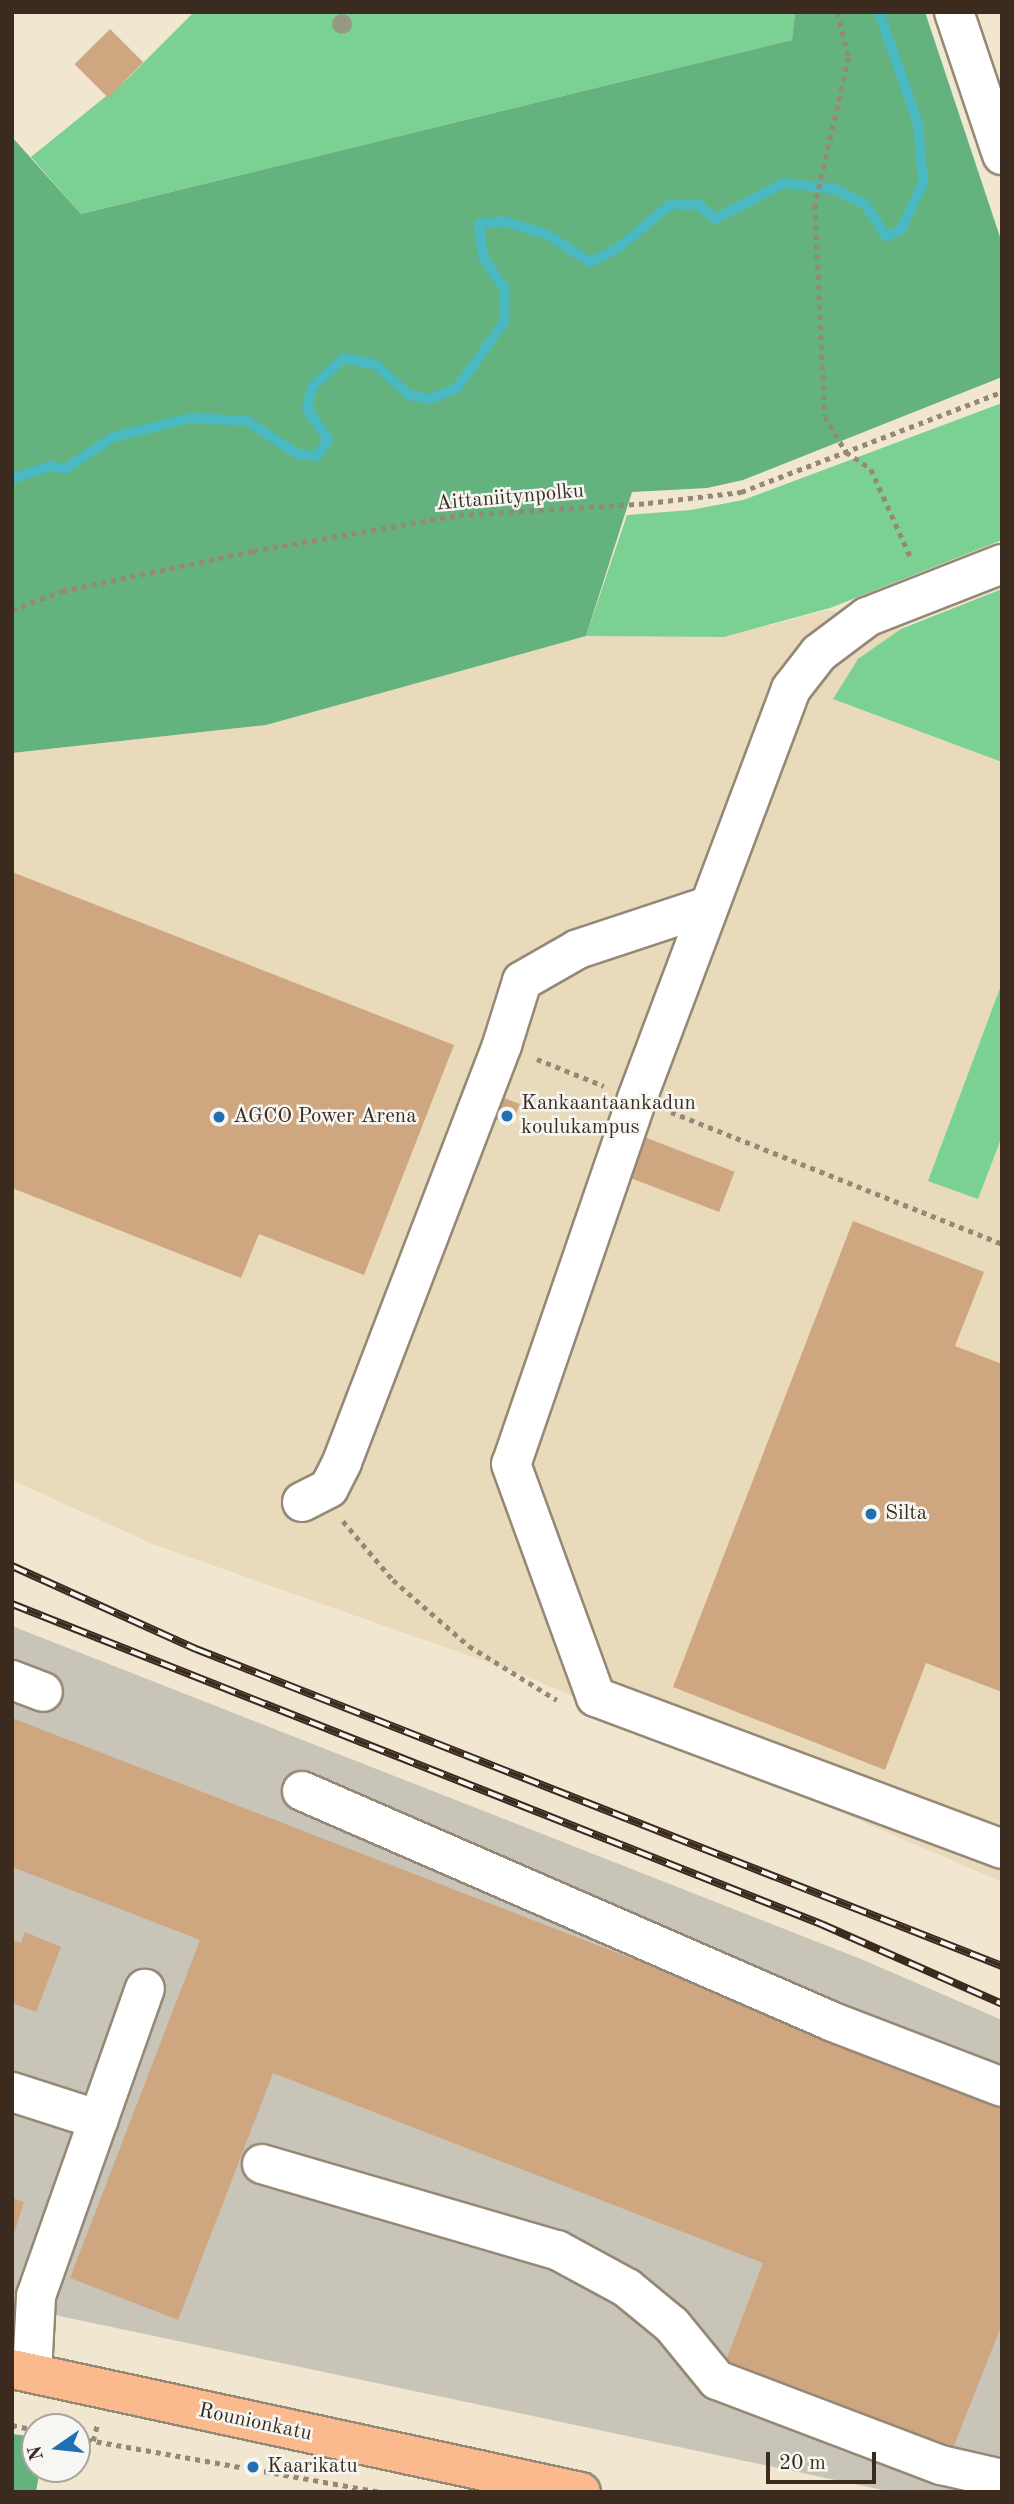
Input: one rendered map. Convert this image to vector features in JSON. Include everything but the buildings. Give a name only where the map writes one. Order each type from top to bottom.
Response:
[{"type":"main road","name":"Rounionkatu","points":[[22,2371],[581,2492]]},
{"type":"street","points":[[954,12],[1002,155]]},
{"type":"street","points":[[1002,564],[867,617],[819,653],[791,689],[637,1099],[511,1464],[596,1697],[1002,1849]]},
{"type":"street","points":[[315,1495],[359,1422],[502,1045],[522,981],[578,949],[708,906]]},
{"type":"street","points":[[302,1791],[833,2022],[1002,2087]]},
{"type":"street","points":[[22,2371],[36,2296],[145,1989]]},
{"type":"street","points":[[12,2092],[99,2120]]},
{"type":"street","points":[[262,2164],[557,2250],[628,2288],[672,2325],[717,2380],[941,2465],[1002,2479]]},
{"type":"path","points":[[837,12],[849,57],[815,205],[825,416],[846,452],[871,469],[913,562]]},
{"type":"path","name":"Aittaniitynpolku","points":[[12,610],[76,588],[459,515],[649,503],[741,492],[1002,393]]},
{"type":"path","points":[[502,1045],[1002,1244]]},
{"type":"path","points":[[315,1495],[343,1521],[393,1580]]},
{"type":"path","points":[[91,2441],[379,2492]]},
{"type":"shaded area","name":"Kankaantaankadun koulukampus","points":[[1002,589],[1002,1882],[521,1674],[155,1545],[12,1480],[12,753],[266,725],[586,636],[724,637],[828,610],[901,629]]},
{"type":"shaded area","points":[[12,1626],[861,1959],[1002,2020],[1002,2492],[892,2492],[12,2306]]},
{"type":"green space","points":[[194,12],[795,12],[792,40],[81,214],[31,157],[126,80]]},
{"type":"green space","points":[[795,12],[925,12],[1002,243],[1002,377],[743,480],[707,488],[632,492],[586,636],[266,725],[12,753],[12,137],[81,214],[792,40]]},
{"type":"green space","points":[[1002,403],[1002,540],[830,608],[724,637],[586,636],[627,515],[691,510],[743,500]]},
{"type":"green space","points":[[1002,589],[1002,762],[833,699],[858,659],[901,629]]},
{"type":"green space","points":[[1002,983],[1002,1136],[978,1199],[928,1181]]},
{"type":"green space","points":[[12,2434],[21,2435],[21,2483],[38,2483],[36,2492],[12,2492]]},
{"type":"waterway","points":[[12,479],[50,466],[65,469],[113,437],[190,418],[247,421],[297,454],[317,456],[328,440],[307,409],[312,387],[344,358],[376,365],[409,395],[430,399],[457,388],[504,322],[504,288],[483,257],[479,224],[502,221],[546,234],[590,262],[619,247],[671,204],[699,205],[715,219],[784,183],[835,189],[865,204],[886,236],[901,230],[923,183],[918,123],[879,12]]},
{"type":"railway","points":[[12,1566],[196,1649],[1002,1966]]},
{"type":"railway","points":[[12,1604],[821,1924],[1002,2004]]},
{"type":"place","name":"Kankaantaankadun koulukampus","points":[[507,1116]]},
{"type":"place","name":"AGCO Power Arena","points":[[219,1117]]},
{"type":"place","name":"Silta","points":[[871,1514]]},
{"type":"place","name":"Kaarikatu","points":[[253,2467]]}]
